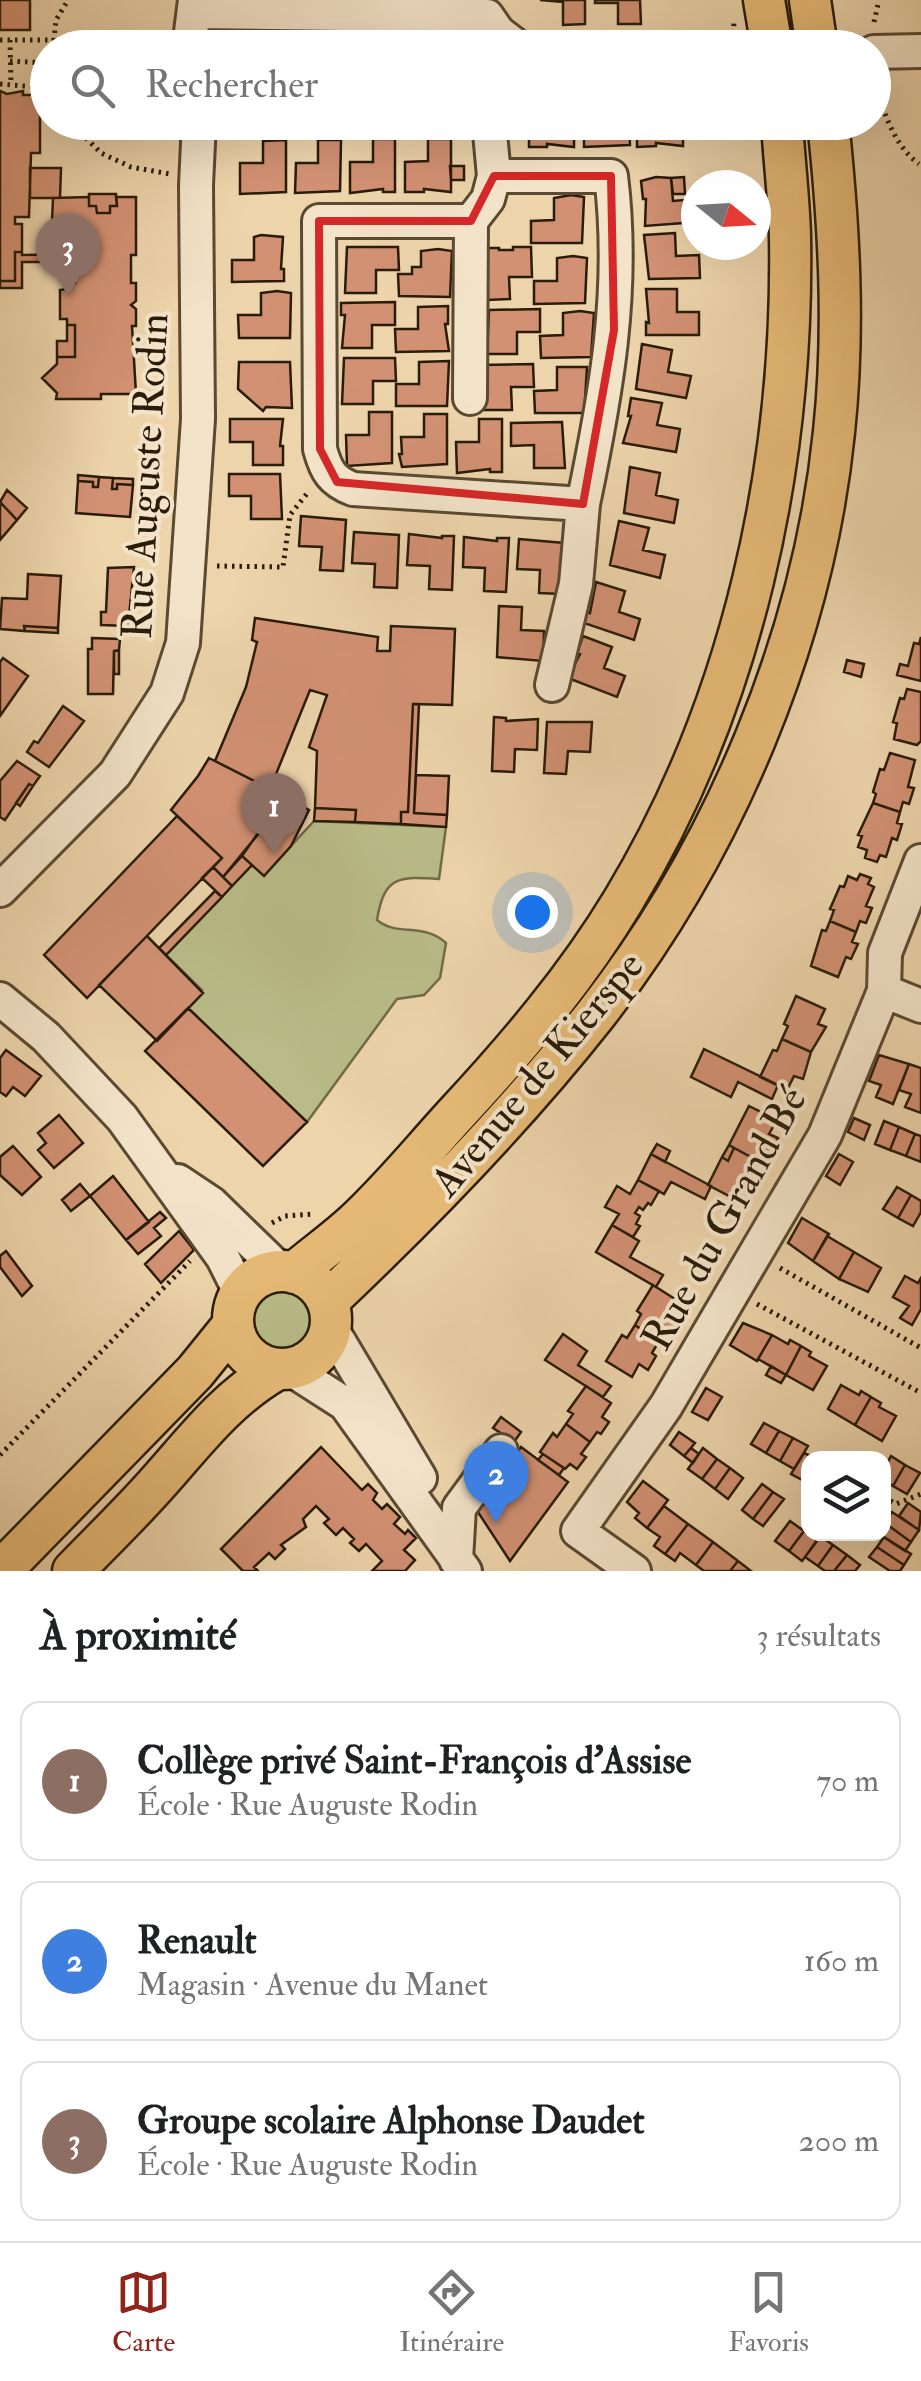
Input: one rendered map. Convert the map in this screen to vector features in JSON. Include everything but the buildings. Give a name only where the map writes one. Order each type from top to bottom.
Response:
[{"type":"main road","points":[[764,0],[769,30]]},
{"type":"main road","points":[[810,0],[814,30]]},
{"type":"main road","name":"Avenue de Kierspe","points":[[288,1272],[362,1216],[562,991],[624,900],[708,727],[737,641],[777,454],[787,351],[790,234],[783,140]]},
{"type":"main road","name":"Avenue de Kierspe","points":[[330,1315],[371,1261],[522,1104],[598,1011],[660,922],[694,862],[760,726],[810,572],[834,432],[840,347],[839,270],[830,140]]},
{"type":"main road","points":[[1,1571],[194,1372],[265,1274],[288,1272],[320,1288],[330,1315],[328,1341],[284,1370],[245,1388],[74,1571]]},
{"type":"main road","points":[[237,1309],[237,1341],[246,1355],[260,1365],[284,1370]]},
{"type":"street","points":[[195,6],[498,29]]},
{"type":"street","points":[[891,52],[921,52]]},
{"type":"street","name":"Rue Auguste Rodin","points":[[0,890],[115,774],[167,692],[183,643],[198,419],[198,140]]},
{"type":"street","points":[[470,398],[471,220],[488,199],[494,176],[491,140]]},
{"type":"street","points":[[494,176],[611,176],[616,220],[614,330],[583,504],[576,584],[552,685]]},
{"type":"street","points":[[471,220],[319,221],[320,449],[325,470],[336,482],[353,489],[583,504]]},
{"type":"street","name":"Rue du Grand Bé","points":[[634,1571],[578,1531],[666,1406],[824,1135],[884,991],[885,953],[921,861]]},
{"type":"street","points":[[884,991],[921,1006]]},
{"type":"street","points":[[0,999],[46,1037],[97,1088],[210,1240],[237,1309]]},
{"type":"street","points":[[158,1168],[211,1203],[288,1272]]},
{"type":"street","points":[[330,1315],[420,1477],[456,1567]]},
{"type":"street","points":[[284,1370],[344,1404],[456,1567]]},
{"type":"street","points":[[456,1567],[459,1508],[500,1451]]},
{"type":"path","points":[[55,30],[68,0]]},
{"type":"path","points":[[0,40],[30,42]]},
{"type":"path","points":[[10,40],[11,84]]},
{"type":"path","points":[[10,61],[30,62]]},
{"type":"path","points":[[0,84],[30,86]]},
{"type":"path","points":[[891,128],[904,153],[918,164]]},
{"type":"path","points":[[88,140],[101,153],[131,167],[162,170],[196,185]]},
{"type":"path","points":[[190,566],[283,568],[290,515],[325,470]]},
{"type":"path","points":[[248,1237],[285,1216],[324,1213]]},
{"type":"path","points":[[0,1456],[210,1240]]},
{"type":"path","points":[[756,1255],[921,1348]]},
{"type":"path","points":[[734,1292],[921,1393]]},
{"type":"path","points":[[891,1501],[896,1504],[921,1494]]},
{"type":"highlighted area","points":[[494,176],[611,176],[614,330],[583,504],[337,482],[320,449],[319,221],[471,221]]},
{"type":"green space","points":[[314,821],[446,827],[439,879],[396,882],[384,895],[377,920],[393,928],[428,933],[446,943],[440,978],[424,995],[397,999],[307,1122],[188,1008],[202,990],[166,955],[252,865],[264,875]]},
{"type":"green space","points":[[283,1288],[305,1297],[314,1319],[305,1341],[283,1350],[261,1341],[252,1319],[261,1297]]},
{"type":"place","name":"Groupe scolaire Alphonse Daudet","points":[[68,296]]},
{"type":"place","name":"Collège privé Saint-François d'Assise","points":[[274,855]]},
{"type":"place","name":"Renault","points":[[496,1523]]}]
